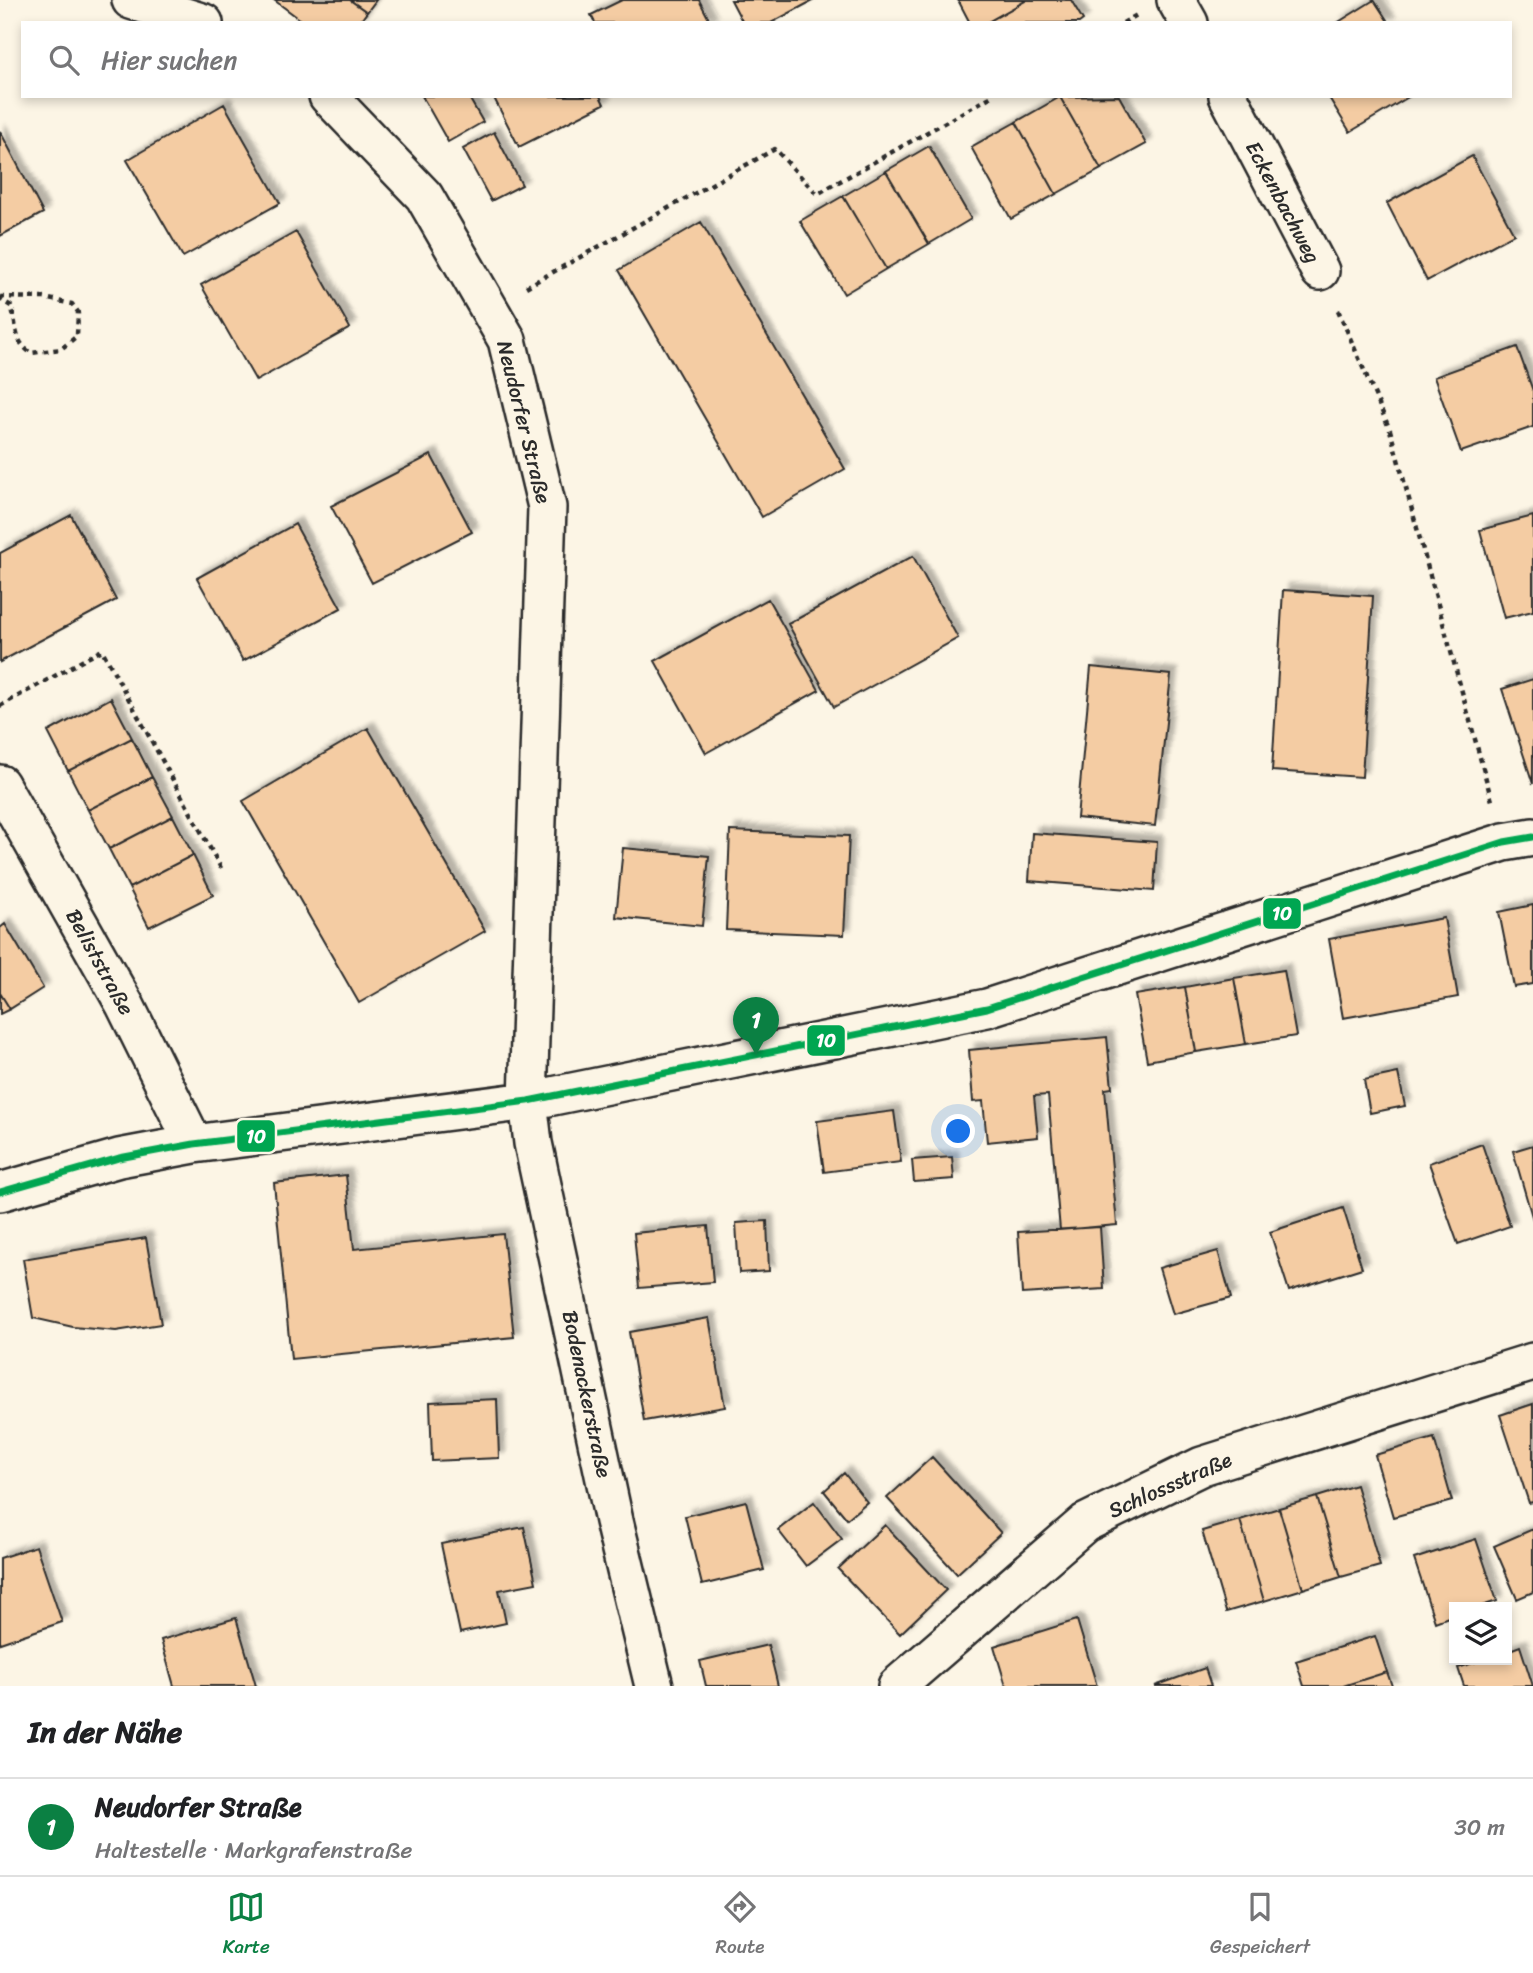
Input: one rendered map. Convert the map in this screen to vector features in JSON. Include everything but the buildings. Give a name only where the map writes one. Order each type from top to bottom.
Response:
[{"type":"street","points":[[131,0],[206,15]]},
{"type":"street","points":[[1176,0],[1188,21]]},
{"type":"street","name":"Neudorfer Straße","points":[[330,98],[424,196],[507,340],[547,507],[528,1101]]},
{"type":"street","name":"Eckenbachweg","points":[[1229,98],[1320,271]]},
{"type":"street","name":"Beliststraße","points":[[0,784],[125,1005],[194,1144]]},
{"type":"street","points":[[0,1192],[119,1158],[194,1144],[528,1101],[987,1008],[1518,840]]},
{"type":"street","name":"Bodenackerstraße","points":[[528,1101],[533,1143],[614,1521],[654,1686]]},
{"type":"street","name":"Schlossstraße","points":[[897,1686],[1085,1523],[1202,1466],[1533,1362]]},
{"type":"path","points":[[489,308],[775,149],[817,194],[988,98]]},
{"type":"path","points":[[1320,271],[1390,430],[1518,840]]},
{"type":"path","points":[[0,298],[44,298],[72,304],[78,312],[77,336],[61,349],[31,353],[21,346],[16,337],[11,306],[0,298]]},
{"type":"path","points":[[0,706],[102,650],[222,870]]},
{"type":"transit line","name":"10","points":[[0,1192],[119,1158],[194,1144],[528,1101],[987,1008],[1504,842],[1533,837]]},
{"type":"place","name":"Neudorfer Straße","points":[[756,1055]]}]
